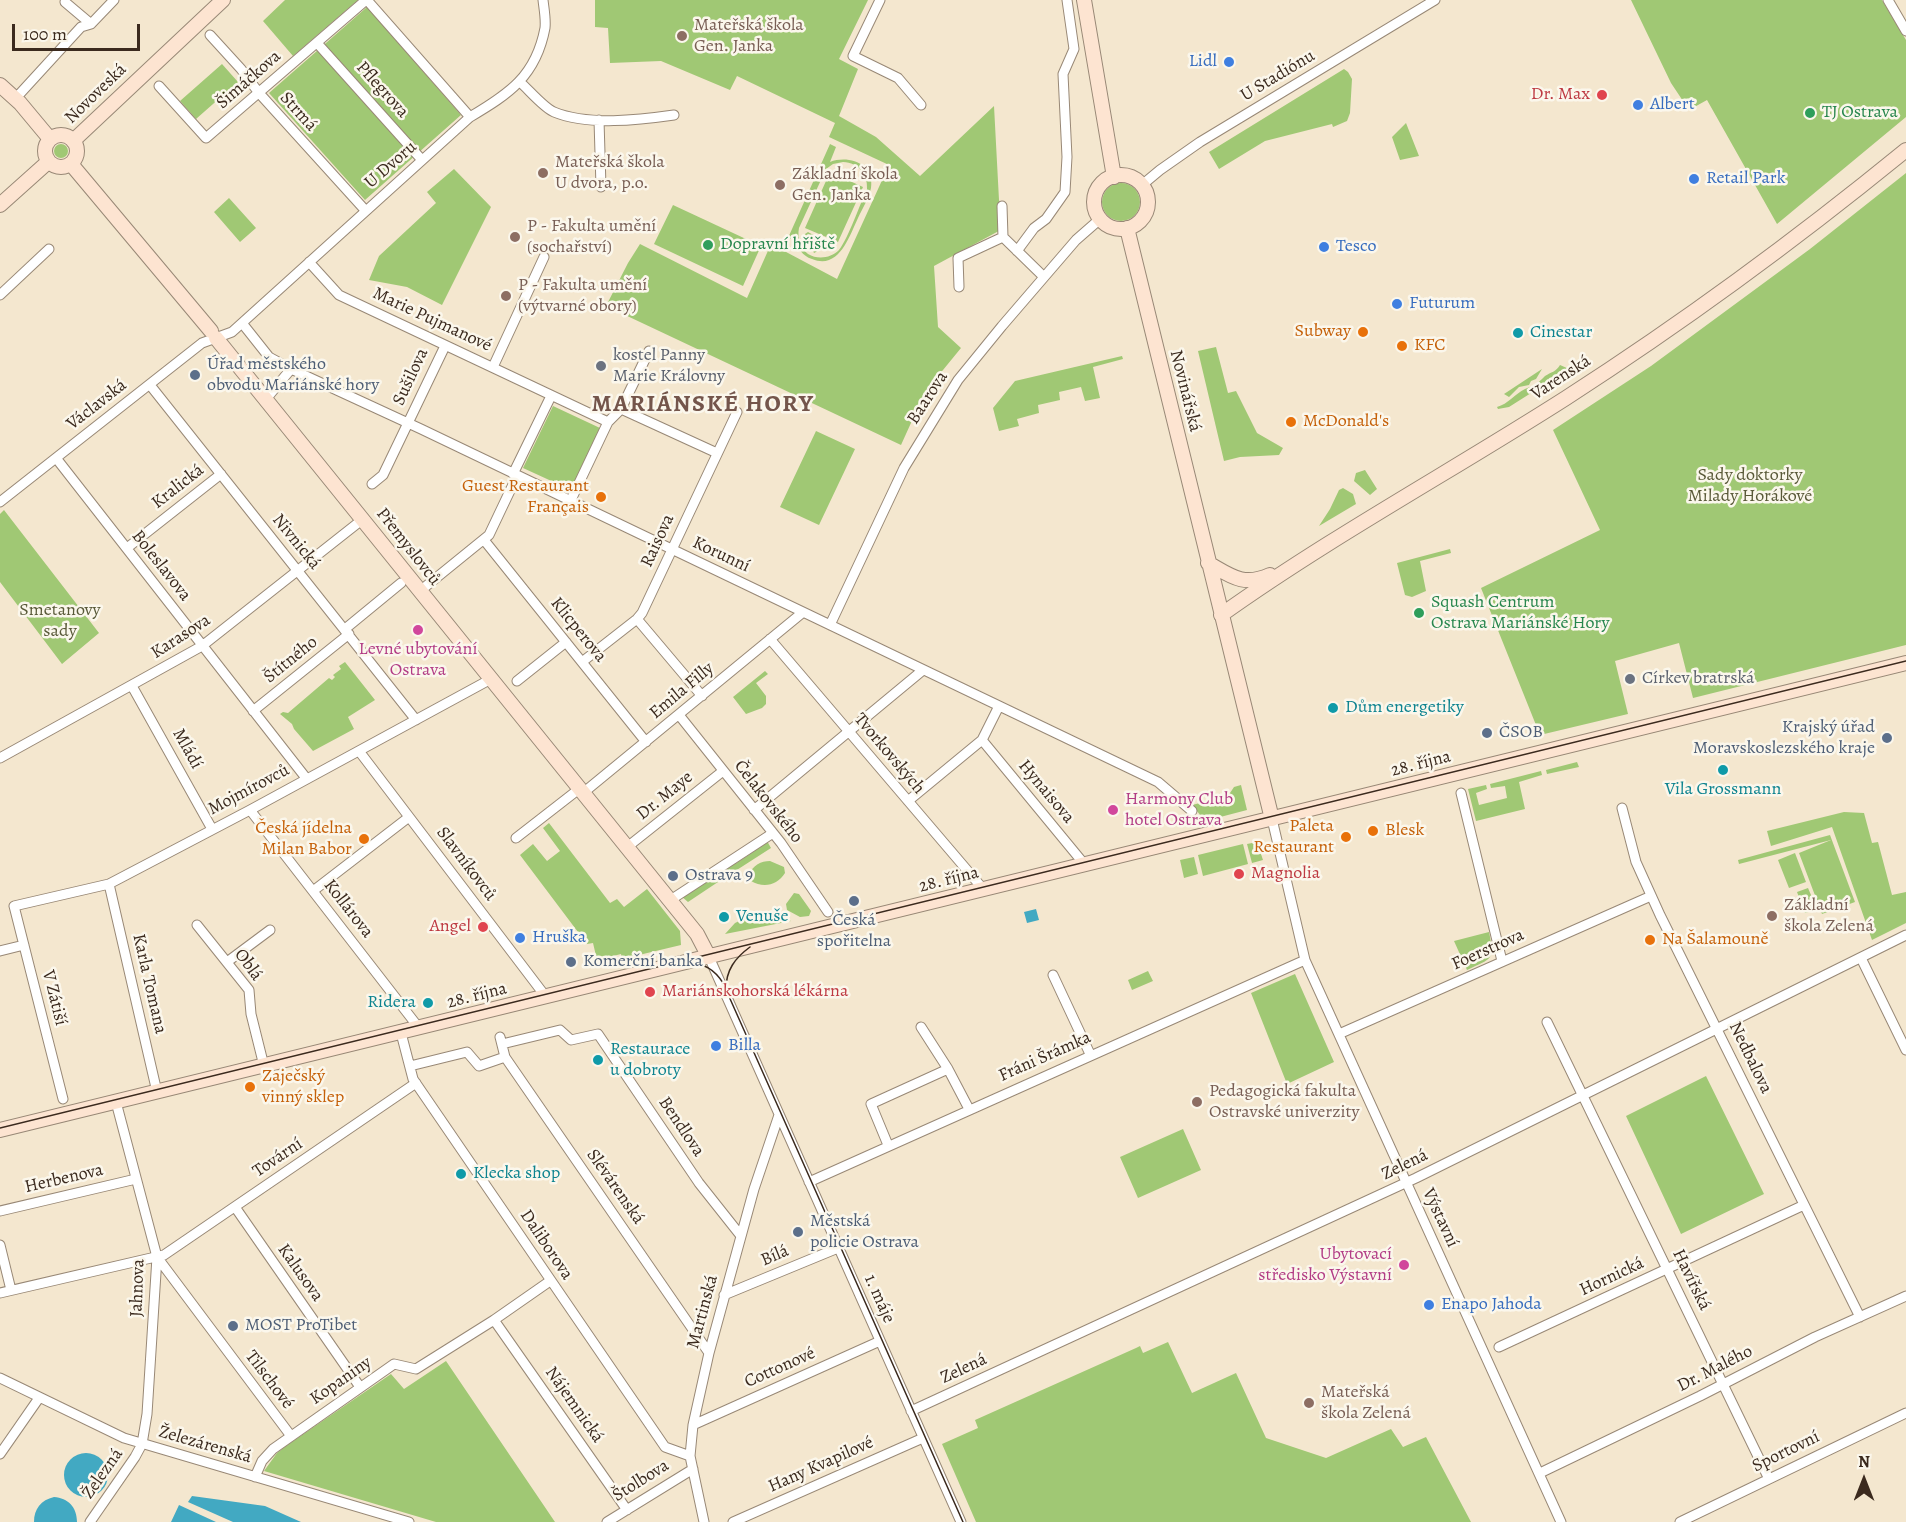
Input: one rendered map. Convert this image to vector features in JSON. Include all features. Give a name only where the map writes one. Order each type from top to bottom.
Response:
[{"type":"street","points":[[15,99],[81,27],[91,24],[114,0]]},
{"type":"street","name":"Novoveská","points":[[74,141],[223,0]]},
{"type":"street","points":[[367,0],[470,117]]},
{"type":"street","name":"Šimáčkova","points":[[159,86],[207,138],[367,0]]},
{"type":"street","name":"U Dvoru","points":[[213,334],[232,332],[470,117],[504,98],[520,82],[533,64],[545,27],[543,0]]},
{"type":"street","points":[[880,0],[853,56],[898,78],[921,105]]},
{"type":"street","points":[[1017,251],[1034,228],[1046,219],[1065,192],[1067,157],[1063,74],[1074,49],[1067,0]]},
{"type":"street","points":[[1084,0],[1114,177]]},
{"type":"street","name":"U Stadiónu","points":[[1142,185],[1200,142],[1435,0]]},
{"type":"street","points":[[1888,0],[1906,32]]},
{"type":"street","points":[[65,2],[91,24]]},
{"type":"street","name":"Strmá","points":[[210,35],[365,210]]},
{"type":"street","name":"Pflegrova","points":[[317,43],[422,160]]},
{"type":"street","points":[[520,82],[553,112],[584,119],[651,118],[674,115]]},
{"type":"street","points":[[0,85],[50,139]]},
{"type":"street","points":[[599,120],[600,188]]},
{"type":"street","points":[[62,135],[74,141],[77,153],[71,164],[59,168],[48,162],[45,150],[50,139],[62,135]]},
{"type":"street","name":"Varenská","points":[[1221,615],[1307,558],[1566,398],[1714,298],[1795,238],[1906,150]]},
{"type":"street","points":[[0,205],[48,162]]},
{"type":"street","name":"Přemyslovců","points":[[71,164],[266,399],[697,934],[709,957]]},
{"type":"street","points":[[1114,177],[1130,177],[1142,185],[1148,199],[1146,213],[1139,222],[1127,228],[1114,228],[1100,219],[1095,209],[1096,193],[1104,182],[1114,177]]},
{"type":"street","points":[[1002,206],[1003,237],[1044,277]]},
{"type":"street","name":"Baarova","points":[[830,626],[901,474],[958,380],[1076,240],[1100,219]]},
{"type":"street","name":"Novinářská","points":[[1127,228],[1272,819]]},
{"type":"street","points":[[960,287],[958,258],[1003,237]]},
{"type":"street","points":[[0,295],[49,249]]},
{"type":"street","points":[[493,367],[544,257]]},
{"type":"street","name":"Marie Pujmanové","points":[[309,262],[339,295],[608,422]]},
{"type":"street","name":"Korunní","points":[[242,323],[269,357],[291,369],[1158,782],[1192,811]]},
{"type":"street","name":"Václavská","points":[[0,502],[213,334]]},
{"type":"street","name":"Sušilova","points":[[372,484],[383,475],[445,346]]},
{"type":"street","points":[[570,502],[608,422],[621,409],[649,351]]},
{"type":"street","points":[[266,399],[291,369]]},
{"type":"street","name":"Nivnická","points":[[150,385],[416,720]]},
{"type":"street","points":[[420,591],[489,535],[551,396]]},
{"type":"street","points":[[621,409],[717,453]]},
{"type":"street","name":"Raisova","points":[[582,662],[642,613],[736,412]]},
{"type":"street","name":"Boleslavova","points":[[56,458],[306,778]]},
{"type":"street","name":"Kralická","points":[[127,548],[221,474]]},
{"type":"street","name":"Karasova","points":[[0,758],[202,646],[363,519]]},
{"type":"street","name":"Klicperova","points":[[484,540],[646,742]]},
{"type":"street","points":[[1208,562],[1242,581],[1256,581],[1307,558]]},
{"type":"street","name":"Štítného","points":[[253,711],[401,583]]},
{"type":"street","name":"Emila Filly","points":[[516,838],[646,742],[802,613]]},
{"type":"street","points":[[637,619],[702,696]]},
{"type":"street","name":"Tvorkovských","points":[[770,639],[984,890]]},
{"type":"street","points":[[517,681],[566,642]]},
{"type":"street","name":"28. října","points":[[0,1130],[1906,663]]},
{"type":"street","points":[[754,810],[923,670]]},
{"type":"street","name":"Mojmírovců","points":[[14,906],[109,884],[491,679]]},
{"type":"street","name":"Mládí","points":[[132,686],[212,829]]},
{"type":"street","points":[[908,801],[981,740],[999,706]]},
{"type":"street","name":"Čelakovského","points":[[679,715],[773,833],[828,912]]},
{"type":"street","name":"Hynaisova","points":[[981,740],[1085,865]]},
{"type":"street","name":"Slavníkovců","points":[[359,751],[546,997]]},
{"type":"street","name":"Dr. Maye","points":[[626,848],[723,771]]},
{"type":"street","points":[[1461,793],[1502,962]]},
{"type":"street","name":"Nedbalova","points":[[1622,808],[1636,862],[1651,896],[1860,1317]]},
{"type":"street","name":"Kollárova","points":[[250,810],[419,1028]]},
{"type":"street","points":[[313,891],[409,817]]},
{"type":"street","name":"Výstavní","points":[[1272,819],[1305,960],[1561,1522]]},
{"type":"street","points":[[669,901],[773,833]]},
{"type":"street","name":"Karla Tomana","points":[[109,884],[157,1092]]},
{"type":"street","name":"Foerstrova","points":[[1339,1034],[1651,896]]},
{"type":"street","name":"V Zátiší","points":[[14,906],[63,1099]]},
{"type":"street","name":"Oblá","points":[[197,925],[250,992],[251,1014],[264,1066]]},
{"type":"street","points":[[227,963],[270,930]]},
{"type":"street","name":"Zelená","points":[[911,1411],[1406,1183],[1906,935]]},
{"type":"street","points":[[0,951],[24,945]]},
{"type":"street","name":"1. máje","points":[[709,957],[961,1522]]},
{"type":"street","points":[[1861,958],[1906,1050]]},
{"type":"street","name":"Fráni Šrámka","points":[[809,1182],[1090,1054],[1305,960]]},
{"type":"street","points":[[1053,975],[1090,1054]]},
{"type":"street","name":"Havířská","points":[[1547,1022],[1724,1382],[1769,1479]]},
{"type":"street","points":[[921,1027],[948,1069],[969,1109]]},
{"type":"street","name":"Slévárenská","points":[[598,1034],[571,1040],[560,1030],[501,1040],[505,1057],[709,1353]]},
{"type":"street","name":"Daliborova","points":[[401,1033],[416,1083],[550,1281],[665,1447],[690,1456]]},
{"type":"street","name":"Bendlova","points":[[598,1034],[699,1183],[741,1236]]},
{"type":"street","points":[[410,1066],[467,1052],[479,1066],[505,1057]]},
{"type":"street","points":[[888,1145],[871,1104],[948,1069]]},
{"type":"street","name":"Tovární","points":[[0,1293],[164,1255],[416,1083]]},
{"type":"street","name":"Jahnova","points":[[116,1102],[157,1257],[147,1414],[142,1444]]},
{"type":"street","name":"Martinská","points":[[704,1522],[690,1456],[693,1425],[724,1295],[754,1189],[779,1115]]},
{"type":"street","name":"Herbenova","points":[[0,1211],[136,1179]]},
{"type":"street","name":"Hornická","points":[[1499,1347],[1804,1205]]},
{"type":"street","name":"Kalusova","points":[[235,1207],[360,1387]]},
{"type":"street","name":"Bílá","points":[[724,1295],[838,1248]]},
{"type":"street","points":[[1,1253],[11,1290]]},
{"type":"street","name":"Tilschové","points":[[157,1257],[291,1436]]},
{"type":"street","name":"Kopaniny","points":[[255,1477],[268,1453],[394,1364],[416,1369],[494,1320],[550,1281]]},
{"type":"street","name":"Dr. Malého","points":[[1540,1473],[1815,1337],[1906,1296]]},
{"type":"street","name":"Nájemnická","points":[[494,1320],[627,1509]]},
{"type":"street","name":"Cottonové","points":[[693,1425],[880,1341]]},
{"type":"street","name":"Železárenská","points":[[0,1378],[119,1436],[409,1522]]},
{"type":"street","points":[[0,1454],[39,1398]]},
{"type":"street","name":"Sportovní","points":[[1680,1522],[1906,1413]]},
{"type":"street","name":"Hany Kvapilové","points":[[733,1522],[923,1438]]},
{"type":"street","name":"Železná","points":[[90,1522],[142,1444]]},
{"type":"street","name":"Štolbova","points":[[607,1522],[693,1469]]},
{"type":"green space","points":[[285,0],[358,0],[293,56],[263,21]]},
{"type":"green space","points":[[595,0],[868,0],[839,59],[858,69],[839,116],[876,137],[920,176],[994,106],[999,200],[1008,226],[934,266],[938,327],[961,348],[925,392],[901,445],[606,306],[640,244],[747,298],[771,244],[837,279],[889,165],[829,137],[835,123],[737,76],[730,90],[661,61],[610,63],[608,28],[595,27]]},
{"type":"green space","name":"TJ Ostrava","points":[[1631,0],[1882,0],[1906,40],[1906,117],[1777,224],[1707,100],[1689,110],[1671,83]]},
{"type":"green space","points":[[367,7],[461,115],[365,200],[269,93]]},
{"type":"green space","points":[[222,64],[238,82],[196,119],[180,101]]},
{"type":"green space","points":[[1344,69],[1352,79],[1350,113],[1347,121],[1333,127],[1332,124],[1265,141],[1219,169],[1209,152]]},
{"type":"green space","points":[[1406,123],[1419,156],[1400,160],[1392,137]]},
{"type":"green space","points":[[58,144],[64,144],[68,151],[64,158],[58,158],[54,154],[54,148]]},
{"type":"green space","points":[[830,144],[836,147],[830,162],[852,161],[865,167],[871,179],[870,192],[847,242],[836,256],[821,261],[812,259],[801,251],[795,238],[794,240],[788,238]],"holes":[[[849,163],[858,167],[864,174],[867,189],[839,250],[824,257],[812,256],[801,246],[799,228],[826,169],[833,164]]]},
{"type":"green space","points":[[454,169],[491,207],[442,305],[407,287],[369,280],[379,256],[436,203],[427,192]]},
{"type":"green space","points":[[830,172],[863,187],[838,242],[805,228]]},
{"type":"green space","name":"Sady doktorky Milady Horákové","points":[[1906,173],[1906,645],[1693,698],[1679,643],[1615,661],[1628,714],[1540,735],[1481,588],[1600,530],[1553,430],[1651,366],[1810,249]]},
{"type":"green space","points":[[1121,183],[1134,189],[1140,202],[1134,215],[1121,221],[1108,215],[1102,202],[1108,189]]},
{"type":"green space","points":[[229,198],[256,228],[240,242],[214,212]]},
{"type":"green space","name":"Dopravní hřiště","points":[[673,205],[761,246],[743,286],[654,244]]},
{"type":"green space","points":[[808,232],[826,242],[814,253],[805,234]]},
{"type":"green space","points":[[1216,347],[1228,393],[1236,391],[1257,433],[1283,448],[1279,455],[1240,457],[1224,461],[1198,351]]},
{"type":"green space","points":[[1122,356],[1123,359],[1093,367],[1100,398],[1085,401],[1081,387],[1059,392],[1060,400],[1038,405],[1039,413],[1017,419],[1019,426],[999,431],[993,408],[1015,381]]},
{"type":"green space","points":[[1560,365],[1569,369],[1509,407],[1498,409],[1497,407],[1536,384]]},
{"type":"green space","points":[[1542,369],[1529,385],[1519,387],[1509,397],[1504,394]]},
{"type":"green space","points":[[553,406],[600,428],[571,490],[523,468]]},
{"type":"green space","points":[[816,431],[855,449],[819,525],[780,507]]},
{"type":"green space","points":[[1365,470],[1377,489],[1370,495],[1354,481],[1356,473]]},
{"type":"green space","points":[[1343,488],[1353,494],[1356,504],[1319,526],[1339,490]]},
{"type":"green space","name":"Smetanovy sady","points":[[4,510],[99,633],[62,664],[0,582],[0,514]]},
{"type":"green space","points":[[1450,549],[1451,553],[1420,561],[1426,591],[1412,597],[1405,595],[1397,563]]},
{"type":"green space","points":[[345,662],[375,700],[348,717],[354,729],[313,751],[292,724],[280,714],[288,713],[329,678],[332,680],[335,677],[333,675],[341,669],[339,666]]},
{"type":"green space","points":[[765,671],[768,674],[756,683],[766,696],[766,704],[746,714],[733,697]]},
{"type":"green space","points":[[1577,762],[1579,767],[1547,774],[1546,770]]},
{"type":"green space","points":[[1541,771],[1542,775],[1519,782],[1525,809],[1476,821],[1468,789],[1486,785],[1487,789],[1476,793],[1479,805],[1507,798],[1505,786],[1491,788],[1490,784]]},
{"type":"green space","points":[[1241,785],[1247,810],[1205,821],[1192,805],[1228,796],[1234,787]]},
{"type":"green space","points":[[1844,812],[1864,813],[1872,843],[1878,842],[1892,895],[1906,892],[1906,923],[1872,940],[1832,827],[1771,846],[1767,831]]},
{"type":"green space","points":[[549,823],[610,903],[617,899],[624,907],[647,889],[680,931],[681,945],[622,959],[621,954],[597,960],[593,943],[587,944],[520,855],[533,844],[547,861],[560,851],[543,828]]},
{"type":"green space","points":[[1830,835],[1855,902],[1822,914],[1799,853],[1831,840],[1739,864],[1738,860]]},
{"type":"green space","points":[[767,841],[771,848],[729,875],[725,869]]},
{"type":"green space","points":[[1243,844],[1248,864],[1203,876],[1198,855]]},
{"type":"green space","points":[[1247,844],[1258,845],[1263,860],[1252,863]]},
{"type":"green space","points":[[1795,853],[1806,882],[1789,888],[1778,860]]},
{"type":"green space","points":[[1194,857],[1198,874],[1184,878],[1180,860]]},
{"type":"green space","points":[[770,861],[784,867],[785,873],[782,877],[774,883],[765,885],[751,881],[749,875],[755,866]]},
{"type":"green space","points":[[718,873],[721,880],[688,902],[681,896]]},
{"type":"green space","points":[[1808,888],[1817,909],[1805,913],[1797,892]]},
{"type":"green space","points":[[794,893],[799,894],[811,911],[809,916],[800,917],[787,910],[786,904]]},
{"type":"green space","points":[[754,914],[773,914],[791,921],[725,934],[735,923]]},
{"type":"green space","points":[[1489,932],[1492,948],[1490,957],[1467,970],[1454,941]]},
{"type":"green space","points":[[1148,971],[1153,981],[1132,990],[1128,980]]},
{"type":"green space","points":[[1295,974],[1334,1062],[1287,1084],[1251,993]]},
{"type":"green space","points":[[1706,1076],[1764,1194],[1681,1234],[1626,1116]]},
{"type":"green space","points":[[1183,1129],[1201,1170],[1138,1198],[1120,1157]]},
{"type":"green space","points":[[1168,1342],[1192,1393],[1236,1373],[1266,1438],[1326,1458],[1391,1429],[1403,1447],[1426,1437],[1471,1522],[976,1522],[942,1444],[978,1428],[975,1420],[1140,1346],[1143,1353]]},
{"type":"green space","points":[[446,1361],[555,1522],[436,1522],[264,1471],[277,1453],[286,1446],[391,1374],[404,1389]]},
{"type":"water","points":[[1036,909],[1039,920],[1027,923],[1024,912]]},
{"type":"water","points":[[86,1453],[101,1460],[108,1475],[101,1490],[86,1497],[71,1490],[64,1475],[71,1460]]},
{"type":"water","points":[[192,1496],[265,1506],[301,1522],[233,1522],[188,1502]]},
{"type":"water","points":[[54,1497],[64,1499],[71,1504],[77,1522],[34,1522],[39,1506],[45,1500]]},
{"type":"water","points":[[179,1505],[216,1522],[171,1522]]},
{"type":"tram line","points":[[0,1128],[1906,661]]},
{"type":"tram line","points":[[726,989],[732,965],[750,947]]},
{"type":"tram line","points":[[689,963],[709,968],[723,983],[963,1522]]},
{"type":"place","name":"Mateřská škola Gen. Janka","points":[[682,36]]},
{"type":"place","name":"Lidl","points":[[1229,62]]},
{"type":"place","name":"Dr. Max","points":[[1602,95]]},
{"type":"place","name":"Albert","points":[[1638,105]]},
{"type":"place","name":"TJ Ostrava","points":[[1810,113]]},
{"type":"place","name":"Mateřská škola U dvora, p.o.","points":[[543,173]]},
{"type":"place","name":"Retail Park","points":[[1694,179]]},
{"type":"place","name":"Základní škola Gen. Janka","points":[[780,185]]},
{"type":"place","name":"P - Fakulta umění (sochařství)","points":[[515,237]]},
{"type":"place","name":"Dopravní hřiště","points":[[708,245]]},
{"type":"place","name":"Tesco","points":[[1324,247]]},
{"type":"place","name":"P - Fakulta umění (výtvarné obory)","points":[[506,296]]},
{"type":"place","name":"Futurum","points":[[1397,304]]},
{"type":"place","name":"Subway","points":[[1363,332]]},
{"type":"place","name":"Cinestar","points":[[1518,333]]},
{"type":"place","name":"KFC","points":[[1402,346]]},
{"type":"place","name":"kostel Panny Marie Královny","points":[[601,366]]},
{"type":"place","name":"Úřad městského obvodu Mariánské hory","points":[[195,375]]},
{"type":"place","name":"McDonald's","points":[[1291,422]]},
{"type":"place","name":"Guest Restaurant Français","points":[[601,497]]},
{"type":"place","name":"Squash Centrum Ostrava Mariánské Hory","points":[[1419,613]]},
{"type":"place","name":"Levné ubytování Ostrava","points":[[418,630]]},
{"type":"place","name":"Církev bratrská","points":[[1630,679]]},
{"type":"place","name":"Dům energetiky","points":[[1333,708]]},
{"type":"place","name":"ČSOB","points":[[1487,733]]},
{"type":"place","name":"Krajský úřad Moravskoslezského kraje","points":[[1887,738]]},
{"type":"place","name":"Vila Grossmann","points":[[1723,770]]},
{"type":"place","name":"Harmony Club hotel Ostrava","points":[[1113,810]]},
{"type":"place","name":"Blesk","points":[[1373,831]]},
{"type":"place","name":"Paleta Restaurant","points":[[1346,837]]},
{"type":"place","name":"Česká jídelna Milan Babor","points":[[364,839]]},
{"type":"place","name":"Magnolia","points":[[1239,874]]},
{"type":"place","name":"Ostrava 9","points":[[673,876]]},
{"type":"place","name":"Česká spořitelna","points":[[854,901]]},
{"type":"place","name":"Základní škola Zelená","points":[[1772,916]]},
{"type":"place","name":"Venuše","points":[[724,917]]},
{"type":"place","name":"Angel","points":[[483,927]]},
{"type":"place","name":"Hruška","points":[[520,938]]},
{"type":"place","name":"Na Šalamouně","points":[[1650,940]]},
{"type":"place","name":"Komerční banka","points":[[571,962]]},
{"type":"place","name":"Mariánskohorská lékárna","points":[[650,992]]},
{"type":"place","name":"Ridera","points":[[428,1003]]},
{"type":"place","name":"Billa","points":[[716,1046]]},
{"type":"place","name":"Restaurace u dobroty","points":[[598,1060]]},
{"type":"place","name":"Zaječský vinný sklep","points":[[250,1087]]},
{"type":"place","name":"Pedagogická fakulta Ostravské univerzity","points":[[1197,1102]]},
{"type":"place","name":"Klecka shop","points":[[461,1174]]},
{"type":"place","name":"Městská policie Ostrava","points":[[798,1232]]},
{"type":"place","name":"Ubytovací středisko Výstavní","points":[[1404,1265]]},
{"type":"place","name":"Enapo Jahoda","points":[[1429,1305]]},
{"type":"place","name":"MOST ProTibet","points":[[233,1326]]},
{"type":"place","name":"Mateřská škola Zelená","points":[[1309,1403]]},
{"type":"district","name":"MARIÁNSKÉ HORY","points":[[703,405]]}]
